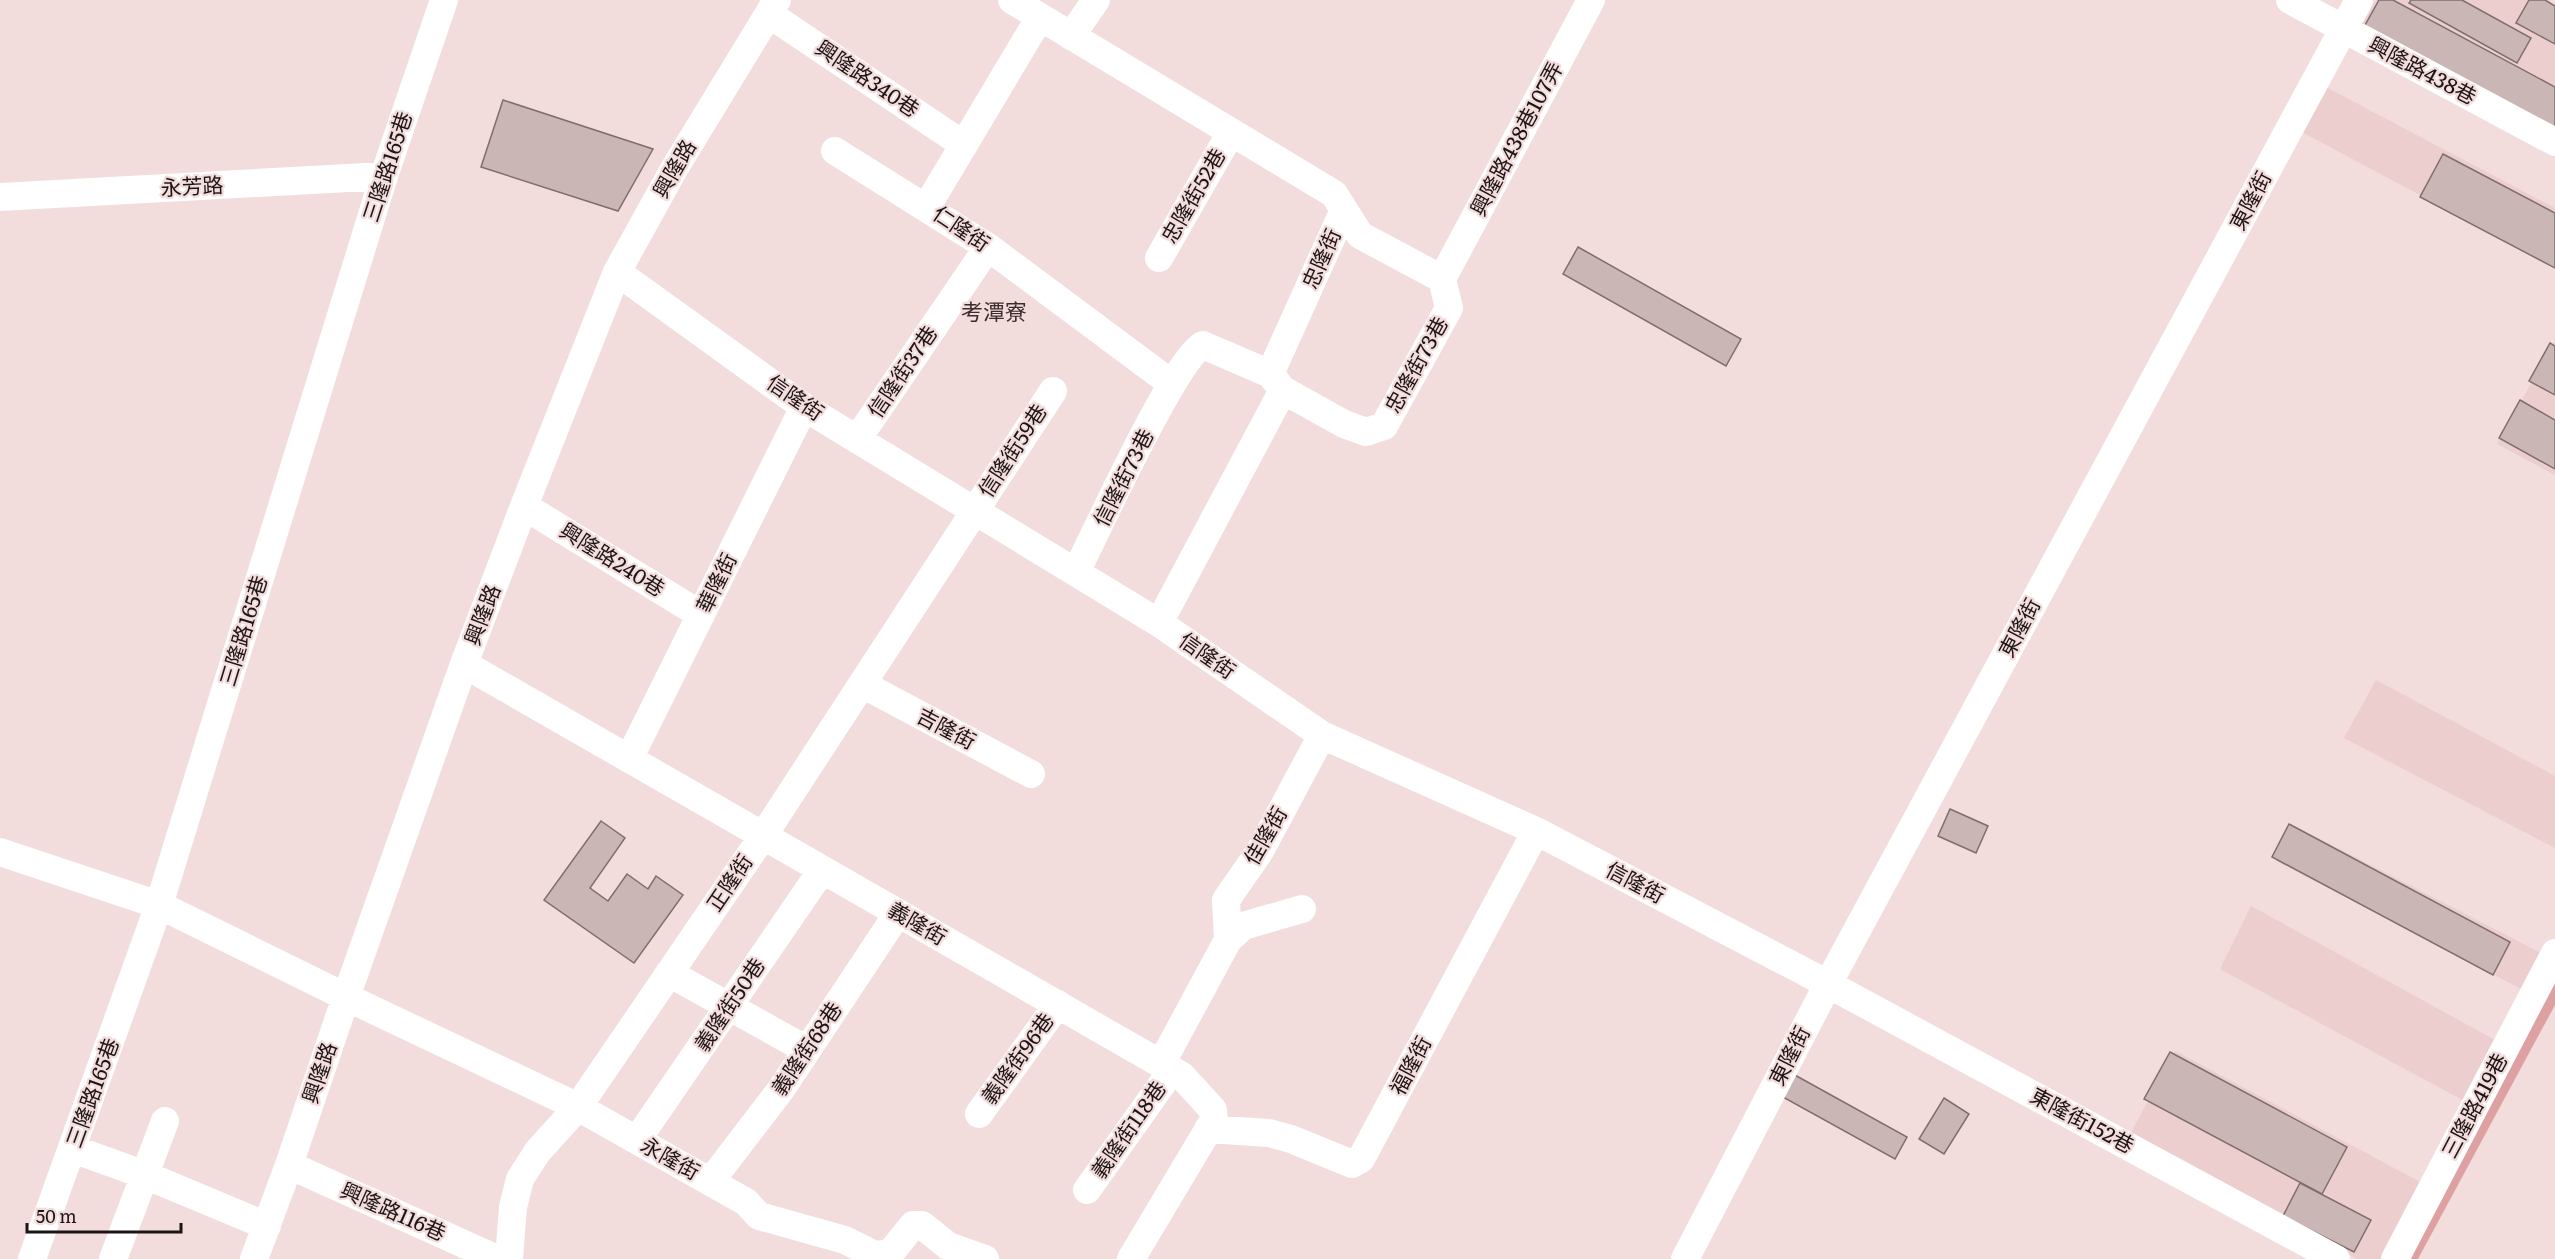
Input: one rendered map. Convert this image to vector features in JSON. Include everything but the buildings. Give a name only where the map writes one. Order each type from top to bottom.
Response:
[{"type":"street","name":"三隆路165巷","points":[[32,1259],[159,905],[384,176],[444,0]]},
{"type":"street","name":"忠隆街","points":[[1012,0],[1230,134],[1334,194],[1344,210],[1277,382],[1159,623]]},
{"type":"street","points":[[1071,36],[1096,0]]},
{"type":"street","name":"興隆路438巷107弄","points":[[1442,279],[1592,0]]},
{"type":"street","name":"興隆路438巷","points":[[2290,0],[2555,142]]},
{"type":"street","name":"東隆街","points":[[1685,1259],[1828,984],[2360,0]]},
{"type":"street","name":"興隆路340巷","points":[[773,7],[964,145]]},
{"type":"street","name":"興隆路","points":[[254,1259],[464,664],[617,272],[674,169],[773,7]]},
{"type":"street","name":"仁隆街","points":[[1040,17],[926,208],[988,247],[1172,384]]},
{"type":"street","name":"忠隆街52巷","points":[[1159,258],[1230,134]]},
{"type":"street","points":[[835,151],[926,208]]},
{"type":"street","name":"永芳路","points":[[0,197],[384,176]]},
{"type":"street","points":[[1344,210],[1360,235],[1442,279]]},
{"type":"street","name":"信隆街37巷","points":[[858,438],[988,247]]},
{"type":"street","name":"信隆街","points":[[617,272],[804,407],[1159,623],[1322,735],[1536,831],[1828,984]]},
{"type":"street","name":"忠隆街73巷","points":[[1172,384],[1196,349],[1203,345],[1277,382],[1344,424],[1366,432],[1384,426],[1449,308],[1442,279]]},
{"type":"street","name":"信隆街73巷","points":[[1076,572],[1172,384]]},
{"type":"street","name":"信隆街59巷","points":[[973,511],[1053,391]]},
{"type":"street","name":"華隆街","points":[[629,759],[804,407]]},
{"type":"street","name":"興隆路240巷","points":[[524,506],[701,615]]},
{"type":"street","name":"正隆街","points":[[509,1259],[513,1207],[520,1179],[538,1151],[578,1107],[763,836],[973,511]]},
{"type":"street","name":"義隆街","points":[[464,664],[1182,1076],[1213,1110],[1214,1120],[1208,1129]]},
{"type":"street","name":"吉隆街","points":[[862,684],[1030,774]]},
{"type":"street","name":"佳隆街","points":[[1228,940],[1226,900],[1260,851],[1322,735]]},
{"type":"street","name":"福隆街","points":[[1208,1129],[1269,1133],[1291,1139],[1352,1164],[1361,1159],[1536,831]]},
{"type":"street","name":"永隆街","points":[[0,852],[159,905],[578,1107],[746,1202],[759,1216],[845,1240],[873,1254],[883,1255],[892,1251],[913,1225],[922,1225],[948,1246],[985,1259]]},
{"type":"street","name":"義隆街50巷","points":[[637,1140],[822,870]]},
{"type":"street","points":[[1166,1067],[1228,940],[1243,926],[1302,909]]},
{"type":"street","name":"義隆街68巷","points":[[710,1182],[782,1088],[898,913]]},
{"type":"street","name":"三隆路419巷","points":[[2395,1259],[2555,953]]},
{"type":"street","points":[[669,973],[807,1050]]},
{"type":"street","name":"東隆街152巷","points":[[1828,984],[2336,1259]]},
{"type":"street","name":"義隆街96巷","points":[[979,1114],[1058,1004]]},
{"type":"street","name":"義隆街118巷","points":[[1087,1190],[1166,1067]]},
{"type":"street","points":[[113,1259],[165,1121]]},
{"type":"street","points":[[1131,1259],[1208,1129]]},
{"type":"street","points":[[73,1149],[145,1174],[267,1226]]},
{"type":"street","name":"興隆路116巷","points":[[289,1165],[497,1259]]},
{"type":"shaded area","points":[[2376,0],[2548,0],[2555,4],[2555,132],[2361,27]]},
{"type":"shaded area","points":[[2322,85],[2555,208],[2555,267],[2298,130]]},
{"type":"shaded area","points":[[2555,341],[2555,475],[2497,444]]},
{"type":"shaded area","points":[[2376,680],[2555,776],[2555,848],[2344,738]]},
{"type":"shaded area","points":[[2295,826],[2545,955],[2525,991],[2276,861]]},
{"type":"shaded area","points":[[2251,906],[2497,1041],[2468,1103],[2220,969]]},
{"type":"shaded area","points":[[2555,953],[2555,1005],[2418,1259],[2395,1259]]},
{"type":"shaded area","points":[[2175,1051],[2424,1184],[2383,1259],[2357,1259],[2129,1136]]},
{"type":"district","name":"考潭寮","points":[[994,312]]}]
